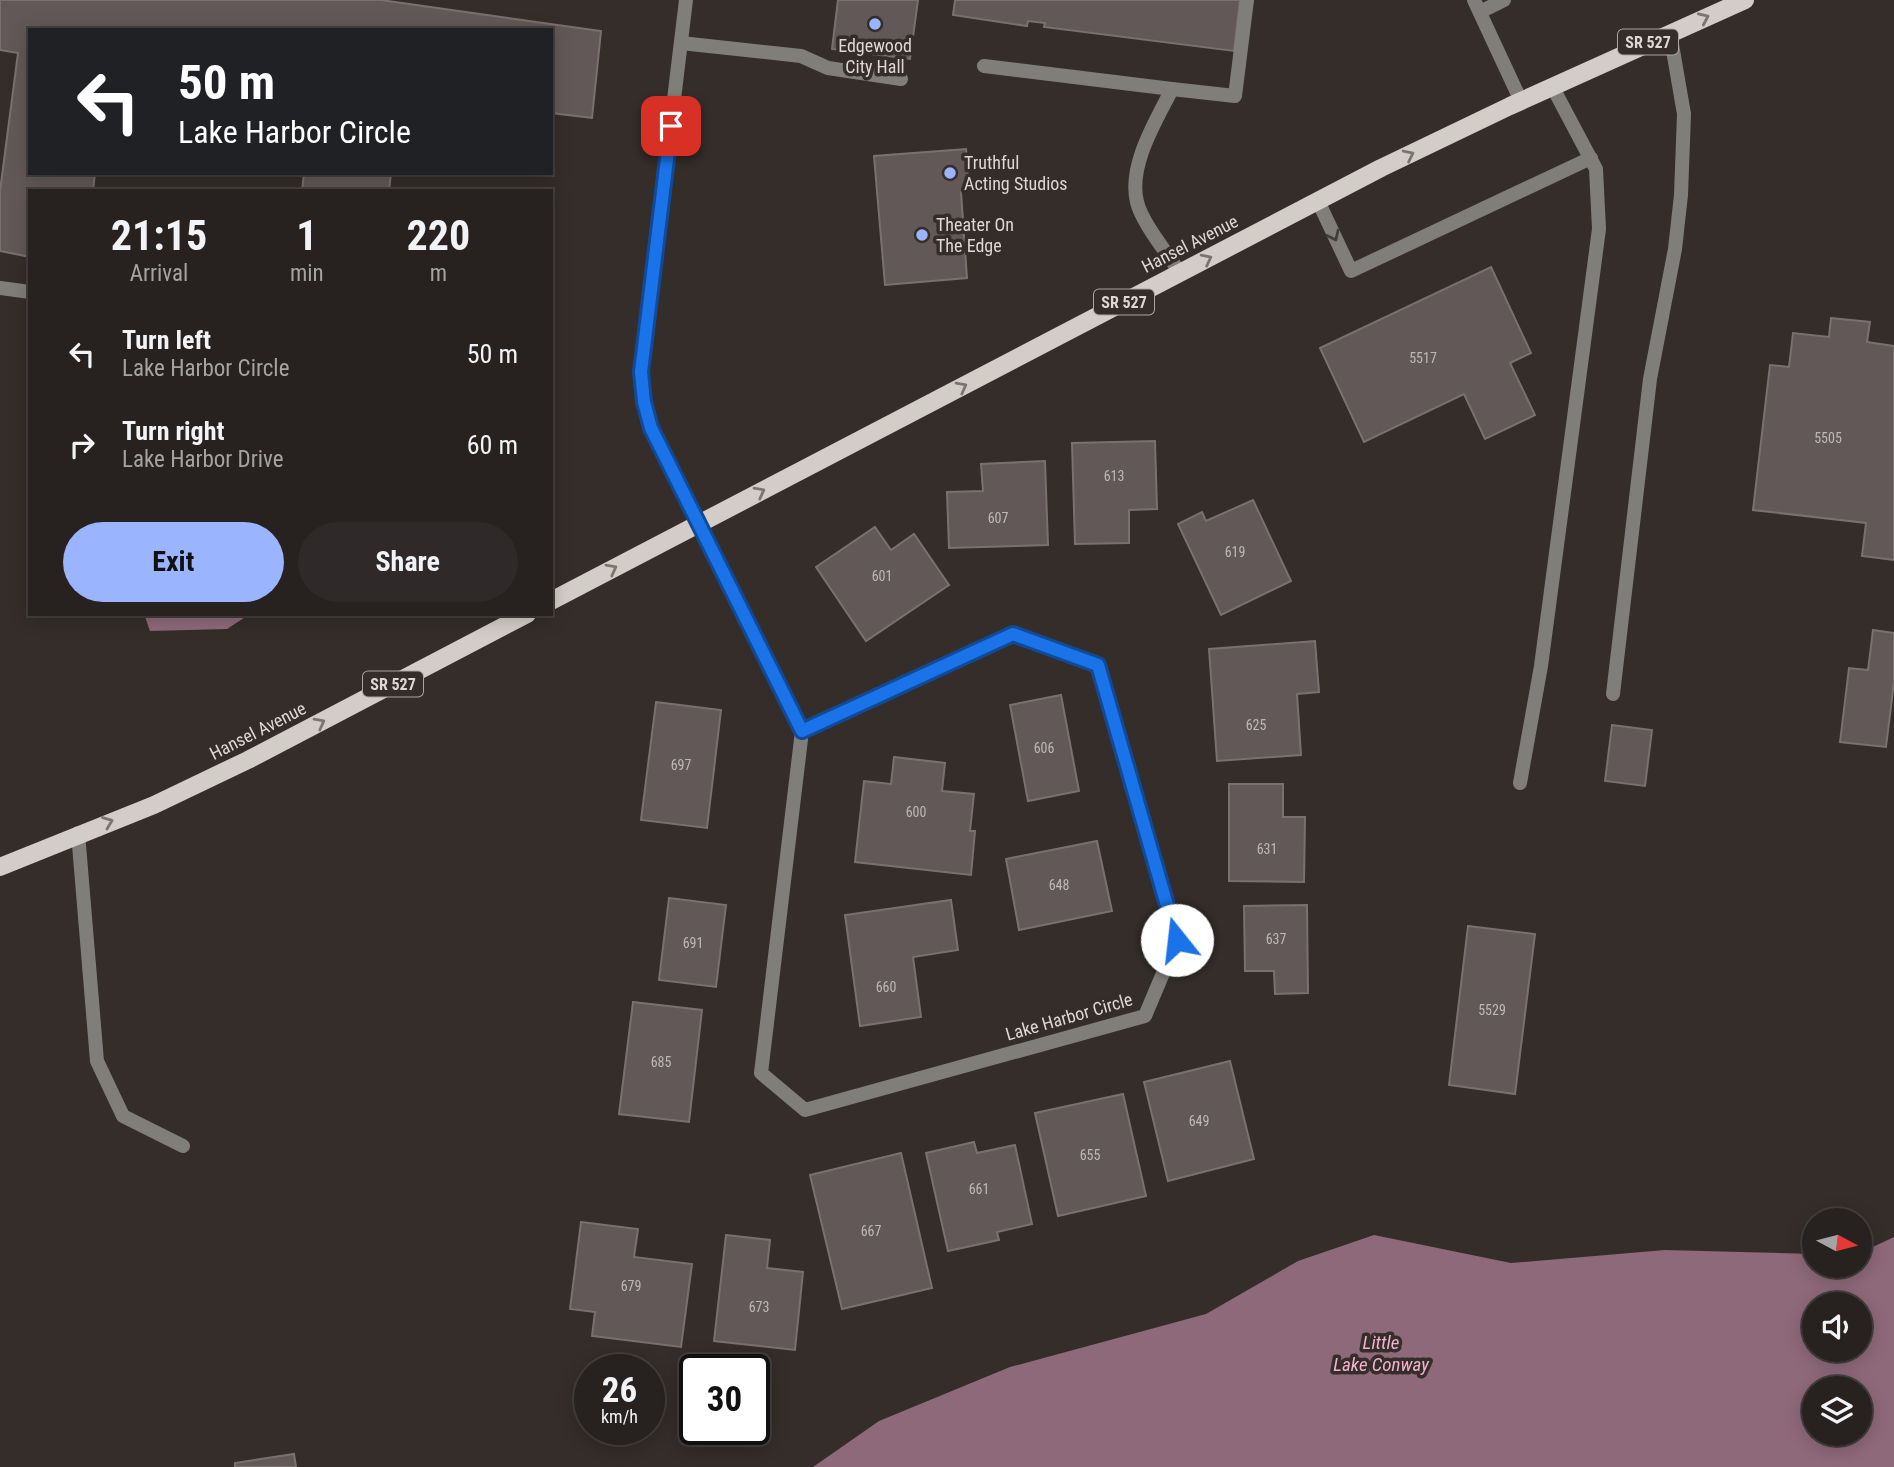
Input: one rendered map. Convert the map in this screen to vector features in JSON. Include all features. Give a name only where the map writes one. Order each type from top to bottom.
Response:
[{"type":"main road","name":"Hansel Avenue","points":[[553,600],[1318,201],[1552,86],[1745,0]]},
{"type":"main road","name":"Hansel Avenue","points":[[0,867],[57,846],[78,833],[154,805],[248,760],[523,616]]},
{"type":"street","points":[[686,0],[641,372],[644,402],[651,428],[802,731]]},
{"type":"street","points":[[984,66],[1235,96],[1247,0]]},
{"type":"street","points":[[1504,0],[1477,6],[1521,101]]},
{"type":"street","points":[[1613,694],[1650,379],[1675,249],[1681,195],[1684,114],[1670,33]]},
{"type":"street","points":[[681,43],[801,56],[828,68],[901,79]]},
{"type":"street","points":[[1520,783],[1543,653],[1599,229],[1596,169],[1552,86]]},
{"type":"street","points":[[1172,89],[1143,153],[1137,176],[1137,203],[1180,273]]},
{"type":"street","points":[[1318,201],[1351,271],[1591,158]]},
{"type":"street","points":[[0,288],[28,292]]},
{"type":"street","name":"Lake Harbor Circle","points":[[1013,634],[1098,665],[1177,940],[1145,1016],[805,1110],[761,1073],[802,731],[1013,634]]},
{"type":"street","points":[[78,833],[97,1061],[123,1116],[183,1146]]},
{"type":"water","points":[[145,616],[247,616],[227,629],[150,631]]},
{"type":"water","name":"Little Lake Conway","points":[[1374,1235],[1511,1263],[1665,1250],[1802,1254],[1802,1278],[1872,1278],[1872,1247],[1894,1237],[1894,1467],[813,1467],[879,1421],[1010,1367],[1206,1314],[1298,1261]]},
{"type":"building","points":[[0,0],[381,0],[601,31],[592,118],[553,113],[553,28],[28,28],[28,175],[95,175],[93,189],[28,189],[28,257],[0,251],[0,191],[18,53],[0,50]]},
{"type":"building","name":"Edgewood City Hall","points":[[838,0],[918,0],[910,59],[832,49]]},
{"type":"building","points":[[955,0],[1240,0],[1234,51],[1044,27],[1045,23],[1028,21],[1027,26],[953,15]]},
{"type":"building","name":"Theater On The Edge","points":[[966,149],[969,191],[961,192],[967,278],[885,285],[874,156]]},
{"type":"building","points":[[304,175],[391,175],[389,189],[302,189]]},
{"type":"building","points":[[1491,267],[1531,353],[1510,363],[1535,415],[1485,439],[1464,394],[1364,442],[1320,348]]},
{"type":"building","points":[[1831,318],[1870,322],[1867,342],[1894,346],[1894,560],[1862,556],[1866,523],[1753,510],[1770,365],[1789,367],[1793,333],[1829,337]]},
{"type":"building","points":[[1155,441],[1157,509],[1129,510],[1129,543],[1075,544],[1072,443]]},
{"type":"building","points":[[1045,461],[1048,545],[949,548],[947,492],[983,491],[981,464]]},
{"type":"building","points":[[1253,500],[1291,581],[1221,615],[1178,524],[1202,512],[1206,521]]},
{"type":"building","points":[[875,527],[891,550],[914,534],[949,585],[866,641],[816,567]]},
{"type":"building","points":[[1873,630],[1894,633],[1894,682],[1886,747],[1840,742],[1849,668],[1868,670]]},
{"type":"building","points":[[1315,641],[1319,692],[1297,694],[1301,755],[1217,761],[1209,649]]},
{"type":"building","points":[[1061,695],[1079,791],[1028,801],[1010,705]]},
{"type":"building","points":[[656,702],[721,710],[707,828],[641,820]]},
{"type":"building","points":[[1612,725],[1652,730],[1645,786],[1605,781]]},
{"type":"building","points":[[894,757],[945,763],[942,791],[974,794],[970,831],[975,831],[971,875],[855,862],[864,781],[891,784]]},
{"type":"building","points":[[1229,784],[1283,784],[1283,817],[1305,817],[1304,882],[1229,881]]},
{"type":"building","points":[[1097,841],[1112,911],[1019,930],[1006,859]]},
{"type":"building","points":[[669,898],[726,905],[716,987],[659,980]]},
{"type":"building","points":[[951,900],[958,950],[913,957],[921,1017],[860,1026],[845,915]]},
{"type":"building","points":[[1307,905],[1308,993],[1275,994],[1274,971],[1245,971],[1244,906]]},
{"type":"building","points":[[1468,926],[1535,934],[1515,1094],[1449,1085]]},
{"type":"building","points":[[633,1002],[702,1010],[689,1122],[619,1114]]},
{"type":"building","points":[[1230,1061],[1254,1159],[1168,1181],[1144,1082]]},
{"type":"building","points":[[1123,1094],[1146,1196],[1058,1216],[1035,1113]]},
{"type":"building","points":[[974,1142],[977,1153],[1015,1145],[1032,1224],[997,1232],[999,1240],[948,1251],[926,1153]]},
{"type":"building","points":[[901,1153],[932,1288],[842,1309],[810,1175]]},
{"type":"building","points":[[581,1222],[638,1229],[634,1257],[692,1264],[681,1347],[592,1336],[595,1312],[570,1309]]},
{"type":"building","points":[[726,1235],[770,1240],[767,1268],[803,1272],[795,1350],[714,1341]]},
{"type":"building","points":[[294,1454],[296,1467],[235,1467],[235,1463]]},
{"type":"place","name":"Edgewood City Hall","points":[[875,24]]},
{"type":"place","name":"Truthful Acting Studios","points":[[950,173]]},
{"type":"place","name":"Theater On The Edge","points":[[922,235]]},
{"type":"route","points":[[671,126],[641,372],[644,402],[651,428],[802,731],[1013,634],[1098,665],[1177,940]]}]
